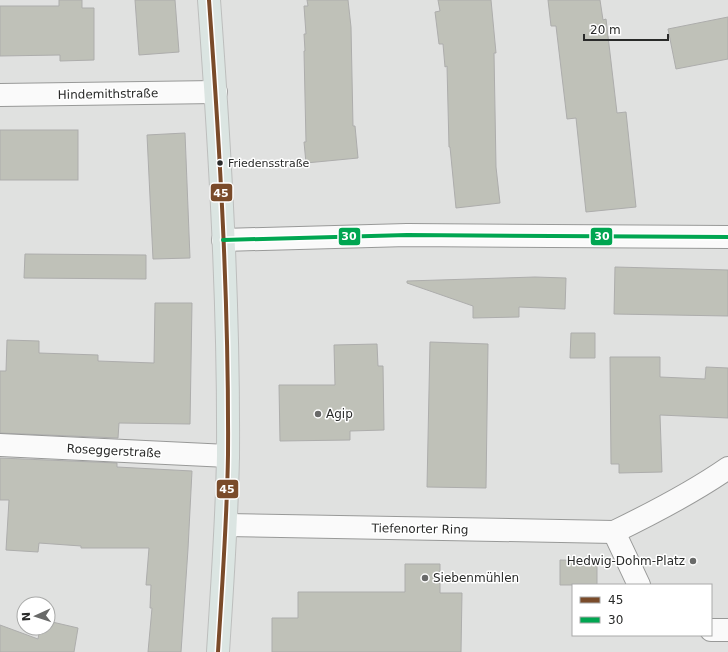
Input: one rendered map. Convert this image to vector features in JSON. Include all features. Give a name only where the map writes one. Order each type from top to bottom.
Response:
[{"type":"main road","points":[[209,0],[216,92],[224,240],[227,339],[228,456],[226,525],[218,652]]},
{"type":"street","name":"Hindemithstraße","points":[[0,95],[216,92]]},
{"type":"street","points":[[224,240],[407,235],[728,237]]},
{"type":"street","name":"Roseggerstraße","points":[[0,445],[228,456]]},
{"type":"street","name":"Tiefenorter Ring","points":[[226,525],[614,532],[692,491],[728,468]]},
{"type":"street","points":[[614,532],[640,584]]},
{"type":"street","points":[[712,630],[728,630]]},
{"type":"building","points":[[59,0],[82,0],[82,8],[94,8],[94,60],[60,61],[60,55],[0,56],[0,6],[59,6]]},
{"type":"building","points":[[135,0],[175,0],[179,52],[139,55]]},
{"type":"building","points":[[307,0],[348,0],[351,27],[353,126],[355,126],[358,158],[306,163],[304,142],[306,142],[304,34],[306,34],[304,6],[308,6]]},
{"type":"building","points":[[438,0],[491,0],[496,53],[494,53],[496,167],[500,203],[456,208],[449,147],[447,66],[445,67],[443,44],[439,44],[435,12],[440,11]]},
{"type":"building","points":[[548,0],[600,0],[603,20],[606,19],[617,113],[626,112],[636,207],[586,212],[576,118],[567,119],[556,26],[551,26]]},
{"type":"building","points":[[728,17],[728,59],[676,69],[668,29]]},
{"type":"building","points":[[0,130],[78,130],[78,180],[0,180]]},
{"type":"building","points":[[185,133],[190,258],[153,259],[147,135]]},
{"type":"building","points":[[25,254],[146,255],[146,279],[24,278]]},
{"type":"building","points":[[615,267],[728,270],[728,316],[614,314]]},
{"type":"building","points":[[535,277],[566,278],[565,309],[519,307],[519,317],[473,318],[473,306],[407,283],[407,281]]},
{"type":"building","points":[[155,303],[192,303],[190,424],[119,423],[118,438],[0,433],[0,371],[6,371],[7,340],[39,341],[39,353],[98,355],[98,361],[154,363]]},
{"type":"building","points":[[571,333],[595,333],[595,358],[570,358]]},
{"type":"building","points":[[430,342],[488,344],[486,488],[427,487]]},
{"type":"building","points":[[377,344],[378,366],[383,366],[384,430],[350,431],[350,440],[280,441],[279,385],[335,385],[334,345]]},
{"type":"building","points":[[610,357],[660,357],[660,377],[705,379],[706,367],[728,368],[728,418],[660,415],[662,472],[619,473],[619,464],[611,464]]},
{"type":"building","points":[[0,458],[117,463],[117,467],[192,471],[181,652],[148,652],[152,608],[150,608],[151,585],[146,585],[149,548],[81,548],[81,546],[39,543],[38,552],[6,550],[9,500],[0,500]]},
{"type":"building","points":[[560,560],[597,561],[597,584],[560,585]]},
{"type":"building","points":[[405,564],[440,564],[440,593],[462,593],[461,652],[272,652],[272,618],[298,618],[298,592],[405,592]]},
{"type":"building","points":[[56,623],[78,628],[74,652],[0,652],[0,625],[16,631],[16,636],[30,636],[38,639],[39,636],[56,636]]},
{"type":"transit line","name":"45","points":[[209,0],[223,227],[228,398],[227,504],[218,652]]},
{"type":"transit line","name":"30","points":[[223,240],[407,235],[728,237]]},
{"type":"place","name":"Friedensstraße","points":[[220,163]]},
{"type":"place","name":"Agip","points":[[318,414]]},
{"type":"place","name":"Hedwig-Dohm-Platz","points":[[693,561]]},
{"type":"place","name":"Siebenmühlen","points":[[425,578]]}]
